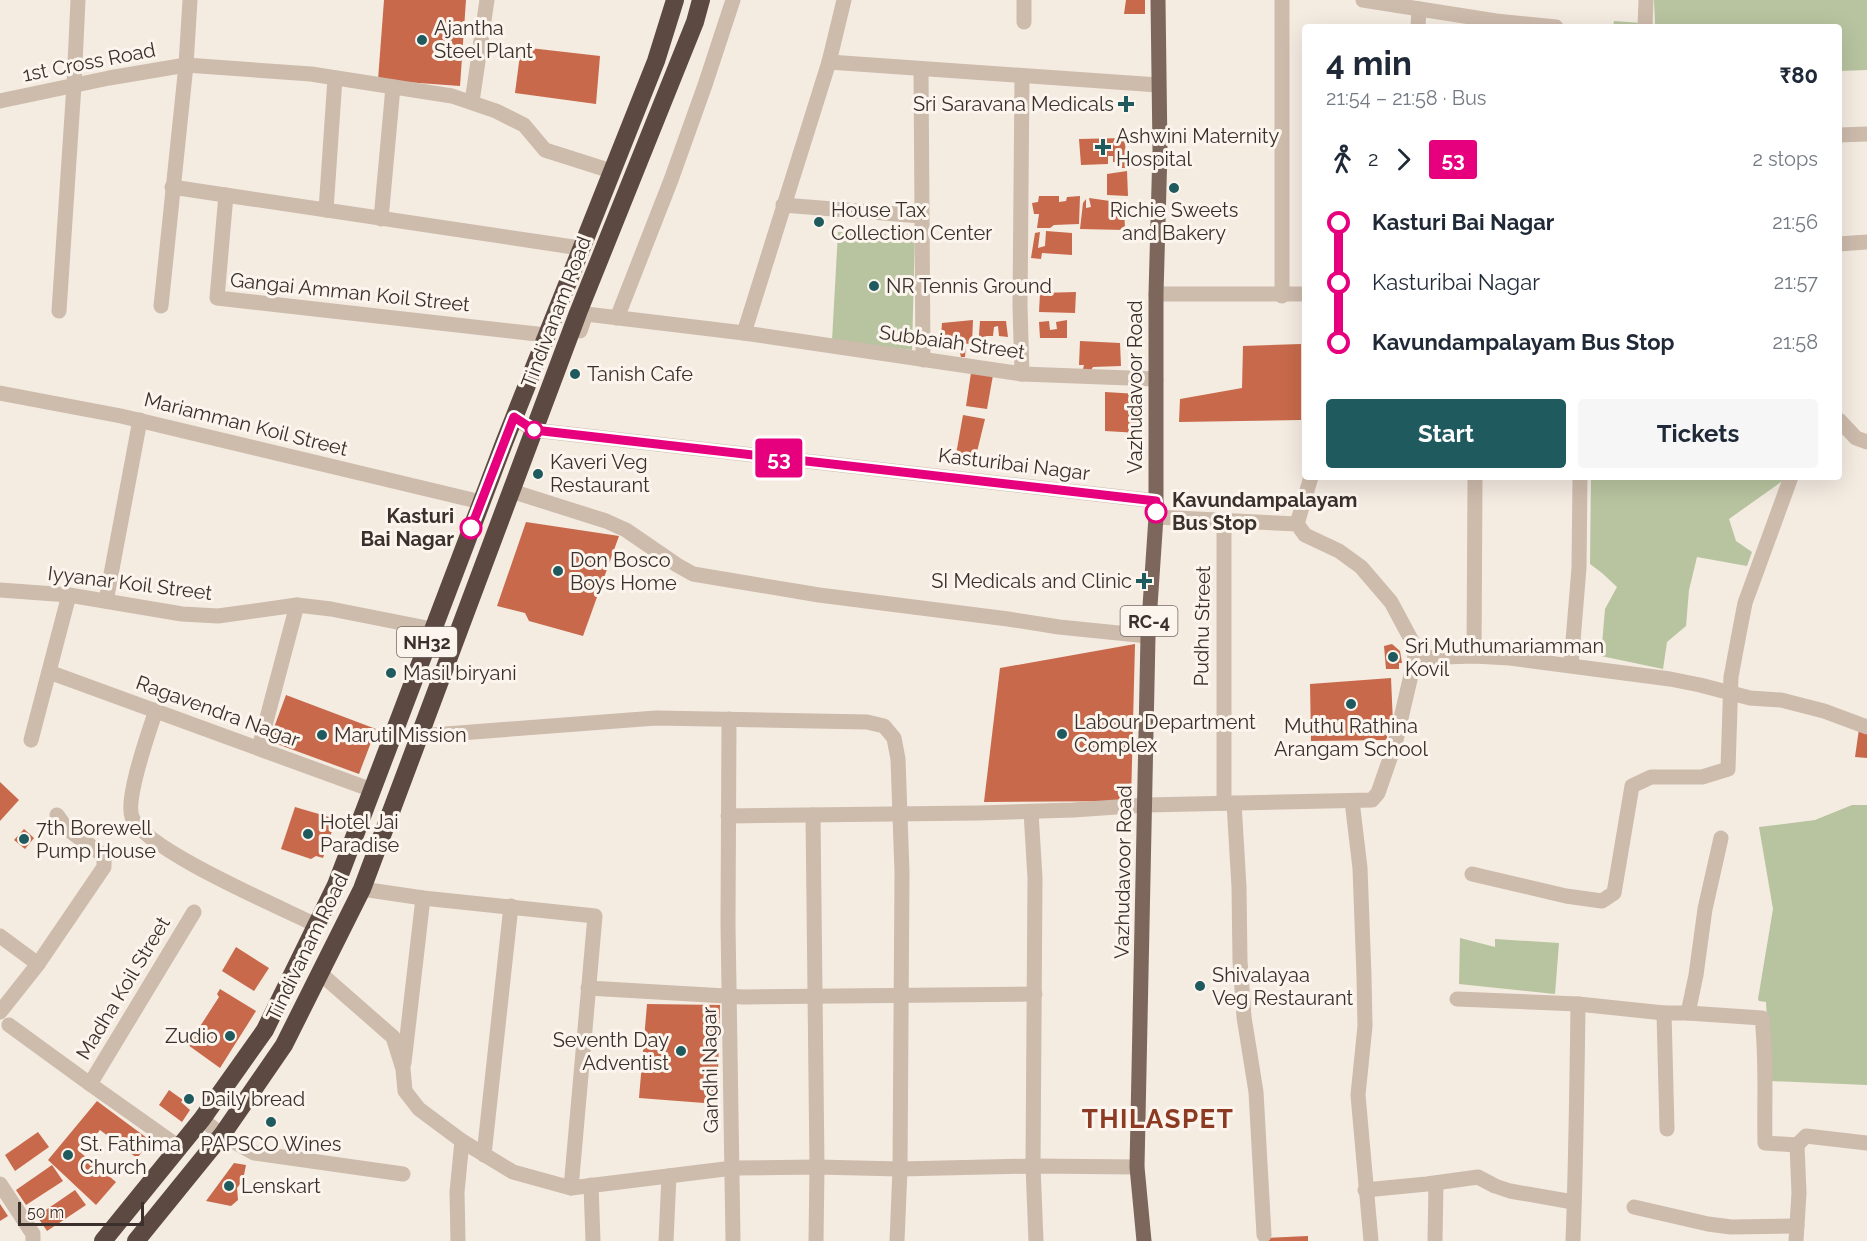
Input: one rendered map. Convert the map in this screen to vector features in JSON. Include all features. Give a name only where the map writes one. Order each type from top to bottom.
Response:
[{"type":"highway","name":"NH32","points":[[103,1241],[202,1119],[266,1030],[336,885],[546,334],[656,61],[675,0]]},
{"type":"highway","name":"Tindivanam Road","points":[[136,1241],[222,1135],[284,1045],[362,889],[511,491],[538,431],[578,313],[695,22],[701,0]]},
{"type":"main road","name":"Vazhudavoor Road","points":[[1144,1241],[1137,1167],[1148,636],[1156,509],[1156,294],[1160,150],[1158,0]]},
{"type":"street","points":[[59,310],[74,85],[74,0]]},
{"type":"street","points":[[161,306],[186,65],[190,0]]},
{"type":"street","points":[[472,102],[487,0]]},
{"type":"street","points":[[617,318],[675,169],[733,0]]},
{"type":"street","points":[[744,333],[829,62],[844,0]]},
{"type":"street","points":[[1024,0],[1024,22]]},
{"type":"street","points":[[1282,0],[1282,296]]},
{"type":"street","points":[[1363,0],[1419,9],[1473,22],[1506,24]]},
{"type":"street","points":[[1646,0],[1646,24]]},
{"type":"street","points":[[1418,24],[1419,9]]},
{"type":"street","points":[[829,62],[1158,85]]},
{"type":"street","name":"1st Cross Road","points":[[0,101],[186,65],[311,74],[452,96],[472,102],[524,125],[545,150],[611,171]]},
{"type":"street","points":[[921,69],[923,360]]},
{"type":"street","points":[[1022,76],[1020,306],[1023,374]]},
{"type":"street","points":[[326,210],[335,78]]},
{"type":"street","points":[[381,219],[393,87]]},
{"type":"street","points":[[1842,135],[1867,134]]},
{"type":"street","points":[[172,187],[580,248]]},
{"type":"street","name":"Gangai Amman Koil Street","points":[[226,195],[217,298],[546,334]]},
{"type":"street","points":[[783,205],[921,216]]},
{"type":"street","points":[[1842,244],[1867,242]]},
{"type":"street","points":[[1156,294],[1302,294]]},
{"type":"street","name":"Subbaiah Street","points":[[538,431],[586,314],[744,333],[1023,374],[1156,379]]},
{"type":"street","name":"Mariamman Koil Street","points":[[0,393],[140,420],[481,502]]},
{"type":"street","name":"Kasturibai Nagar","points":[[514,417],[538,431],[1156,509],[1224,521],[1297,524]]},
{"type":"street","points":[[106,601],[140,420]]},
{"type":"street","points":[[1842,423],[1856,438],[1867,442]]},
{"type":"street","points":[[728,816],[1031,812],[1146,805],[1372,800],[1378,793],[1395,744],[1415,658],[1413,643],[1391,602],[1361,567],[1339,551],[1305,535],[1297,524],[1310,480]]},
{"type":"street","points":[[1474,656],[1475,480]]},
{"type":"street","points":[[1571,665],[1579,568],[1580,480]]},
{"type":"street","points":[[1472,874],[1602,902],[1614,893],[1632,786],[1651,777],[1702,777],[1728,769],[1731,677],[1745,603],[1790,480]]},
{"type":"street","points":[[511,491],[606,521],[626,530],[693,574],[819,596],[1059,627],[1148,636]]},
{"type":"street","name":"Pudhu Street","points":[[1224,521],[1229,803],[1239,887],[1240,961],[1244,1017],[1256,1092],[1264,1235]]},
{"type":"street","name":"Iyyanar Koil Street","points":[[0,590],[69,595],[182,615],[218,616],[297,605],[331,609],[432,629]]},
{"type":"street","points":[[31,740],[69,595]]},
{"type":"street","points":[[259,748],[297,605]]},
{"type":"street","points":[[1415,658],[1474,656],[1571,665],[1670,679],[1750,698],[1792,703],[1824,711],[1867,727]]},
{"type":"street","name":"Ragavendra Nagar","points":[[49,672],[372,790]]},
{"type":"street","points":[[156,710],[137,772],[131,809],[132,818],[136,824],[154,841],[191,864],[316,925]]},
{"type":"street","points":[[420,736],[656,718],[867,722],[884,726],[894,738],[898,759],[902,872],[900,1169],[897,1241]]},
{"type":"street","points":[[588,988],[729,997],[729,719]]},
{"type":"street","points":[[1352,801],[1360,868],[1365,1026],[1359,1095],[1365,1190],[1371,1241]]},
{"type":"street","points":[[1031,812],[1035,878],[1033,1166],[1036,1241]]},
{"type":"street","points":[[0,1012],[38,964],[104,867],[104,857],[98,850],[67,830],[57,815]]},
{"type":"street","points":[[813,815],[816,1241]]},
{"type":"street","points":[[1688,1013],[1705,909],[1721,838]]},
{"type":"street","points":[[362,889],[423,898],[595,916],[571,1188]]},
{"type":"street","points":[[423,898],[403,1069],[405,1091],[419,1109],[462,1141],[513,1172],[571,1188],[733,1168],[1137,1167]]},
{"type":"street","points":[[484,1155],[511,906]]},
{"type":"street","name":"Madha Koil Street","points":[[179,1147],[90,1084],[194,912]]},
{"type":"street","points":[[0,936],[38,964]]},
{"type":"street","points":[[321,974],[393,1037],[403,1069]]},
{"type":"street","name":"Gandhi Nagar","points":[[733,1241],[729,997],[1035,994]]},
{"type":"street","points":[[1458,999],[1578,1004],[1664,1013],[1762,1018],[1766,1052],[1765,1143],[1797,1146]]},
{"type":"street","points":[[1573,1241],[1577,1148],[1578,1004]]},
{"type":"street","points":[[1664,1013],[1667,1129]]},
{"type":"street","points":[[9,1025],[90,1084]]},
{"type":"street","points":[[202,1119],[222,1135],[254,1153],[403,1174]]},
{"type":"street","points":[[1634,1208],[1697,1222],[1796,1234],[1799,1193],[1797,1146],[1806,1136],[1867,1143]]},
{"type":"street","points":[[458,1241],[457,1192],[462,1141]]},
{"type":"street","points":[[666,1241],[669,1176]]},
{"type":"street","points":[[1365,1190],[1478,1177],[1510,1191],[1573,1202]]},
{"type":"street","points":[[1435,1241],[1436,1183]]},
{"type":"street","points":[[0,1184],[33,1234],[33,1241]]},
{"type":"street","points":[[591,1185],[593,1241]]},
{"type":"green space","points":[[1654,0],[1867,0],[1867,70],[1842,71],[1842,24],[1655,24]]},
{"type":"green space","points":[[1614,21],[1655,24],[1614,24]]},
{"type":"green space","name":"NR Tennis Ground","points":[[915,231],[912,350],[832,341],[838,232]]},
{"type":"green space","points":[[1591,480],[1784,480],[1729,519],[1736,541],[1752,552],[1747,566],[1697,557],[1689,590],[1686,626],[1667,642],[1663,669],[1601,656],[1605,609],[1617,587],[1590,564]]},
{"type":"green space","points":[[1852,805],[1867,805],[1867,1085],[1770,1081],[1766,1002],[1758,999],[1773,909],[1759,827],[1815,820]]},
{"type":"green space","points":[[1460,938],[1495,947],[1495,939],[1559,943],[1555,994],[1459,984]]},
{"type":"building","name":"Ajantha Steel Plant","points":[[384,0],[466,0],[460,86],[378,80]]},
{"type":"building","points":[[1126,0],[1145,0],[1145,14],[1124,14]]},
{"type":"building","points":[[521,47],[600,56],[596,104],[515,93]]},
{"type":"building","name":"Ashwini Maternity Hospital","points":[[1125,138],[1126,168],[1116,168],[1117,162],[1113,162],[1113,156],[1108,156],[1108,164],[1081,165],[1079,139]]},
{"type":"building","points":[[1127,171],[1128,196],[1107,195],[1107,174]]},
{"type":"building","points":[[1039,196],[1059,196],[1059,202],[1066,201],[1067,197],[1080,196],[1079,224],[1037,228],[1039,214],[1034,214],[1032,203],[1038,202]]},
{"type":"building","points":[[1089,198],[1124,203],[1125,230],[1080,229],[1083,203],[1086,199],[1086,208],[1091,207]]},
{"type":"building","points":[[1046,231],[1072,233],[1072,255],[1042,253],[1041,259],[1031,258],[1035,233],[1040,232],[1038,248],[1045,246]]},
{"type":"building","points":[[1076,292],[1075,313],[1039,312],[1040,293]]},
{"type":"building","points":[[973,320],[972,343],[966,344],[965,357],[961,357],[959,349],[940,349],[942,323]]},
{"type":"building","points":[[1067,320],[1067,338],[1040,338],[1039,322],[1049,321],[1050,330],[1057,329],[1056,322]]},
{"type":"building","points":[[980,321],[1006,321],[1008,337],[999,336],[998,326],[994,327],[993,336],[986,336],[987,349],[978,349]]},
{"type":"building","points":[[1080,341],[1120,343],[1121,366],[1083,369],[1084,365],[1079,365]]},
{"type":"building","points":[[1301,344],[1301,420],[1179,422],[1180,399],[1242,388],[1243,346]]},
{"type":"building","points":[[971,373],[993,375],[987,409],[966,406]]},
{"type":"building","points":[[1105,392],[1138,394],[1139,433],[1105,431]]},
{"type":"building","points":[[963,415],[985,419],[974,464],[955,460]]},
{"type":"building","name":"Don Bosco Boys Home","points":[[526,522],[619,536],[583,636],[529,621],[525,613],[497,606]]},
{"type":"building","name":"Labour Department Complex","points":[[1135,644],[1131,801],[984,802],[1000,668]]},
{"type":"building","name":"Sri Muthumariamman Kovil","points":[[1392,644],[1400,651],[1402,663],[1399,663],[1399,669],[1386,669],[1384,646]]},
{"type":"building","name":"Muthu Rathina Arangam School","points":[[1391,678],[1393,724],[1387,726],[1387,740],[1311,741],[1310,684]]},
{"type":"building","name":"Maruti Mission","points":[[286,695],[376,729],[359,774],[269,741]]},
{"type":"building","points":[[1859,729],[1867,731],[1867,758],[1855,757]]},
{"type":"building","points":[[0,782],[19,800],[0,821]]},
{"type":"building","name":"Hotel Jai Paradise","points":[[295,807],[336,819],[323,858],[316,856],[311,859],[281,849]]},
{"type":"building","name":"7th Borewell Pump House","points":[[24,829],[34,838],[25,849],[14,840]]},
{"type":"building","points":[[236,947],[269,968],[254,991],[222,971]]},
{"type":"building","points":[[220,989],[256,1011],[220,1068],[188,1045],[219,997],[217,994]]},
{"type":"building","name":"Seventh Day Adventist","points":[[647,1004],[720,1005],[717,1104],[639,1098]]},
{"type":"building","points":[[169,1090],[183,1100],[181,1102],[190,1110],[182,1122],[159,1105]]},
{"type":"building","name":"St. Fathima Church","points":[[97,1101],[151,1141],[137,1158],[100,1130],[81,1153],[116,1182],[96,1205],[48,1160]]},
{"type":"building","points":[[38,1132],[49,1147],[15,1171],[5,1155]]},
{"type":"building","points":[[234,1163],[246,1165],[243,1180],[237,1188],[238,1200],[231,1206],[206,1201]]},
{"type":"building","points":[[52,1165],[63,1181],[26,1205],[16,1190]]},
{"type":"building","points":[[75,1190],[86,1205],[47,1231],[37,1216]]},
{"type":"building","points":[[0,1204],[8,1216],[0,1221]]},
{"type":"building","points":[[1308,1236],[1308,1241],[1266,1241],[1266,1238]]},
{"type":"bus line","name":"53","points":[[471,528],[514,417],[534,430],[1156,501],[1156,512]]},
{"type":"place","name":"Ajantha Steel Plant","points":[[422,40]]},
{"type":"place","name":"Sri Saravana Medicals","points":[[1126,104]]},
{"type":"place","name":"Ashwini Maternity Hospital","points":[[1103,147]]},
{"type":"place","name":"Richie Sweets and Bakery","points":[[1174,188]]},
{"type":"place","name":"House Tax Collection Center","points":[[819,222]]},
{"type":"place","name":"NR Tennis Ground","points":[[874,286]]},
{"type":"place","name":"Tanish Cafe","points":[[575,374]]},
{"type":"place","name":"Kaveri Veg Restaurant","points":[[538,474]]},
{"type":"place","name":"Kavundampalayam Bus Stop","points":[[1156,512]]},
{"type":"place","name":"Kasturi Bai Nagar","points":[[471,528]]},
{"type":"place","name":"Don Bosco Boys Home","points":[[558,571]]},
{"type":"place","name":"SI Medicals and Clinic","points":[[1144,581]]},
{"type":"place","name":"Sri Muthumariamman Kovil","points":[[1393,657]]},
{"type":"place","name":"Masil biryani","points":[[391,673]]},
{"type":"place","name":"Muthu Rathina Arangam School","points":[[1351,704]]},
{"type":"place","name":"Labour Department Complex","points":[[1062,734]]},
{"type":"place","name":"Maruti Mission","points":[[322,735]]},
{"type":"place","name":"Hotel Jai Paradise","points":[[308,834]]},
{"type":"place","name":"7th Borewell Pump House","points":[[24,839]]},
{"type":"place","name":"Shivalayaa Veg Restaurant","points":[[1200,986]]},
{"type":"place","name":"Zudio","points":[[230,1036]]},
{"type":"place","name":"Seventh Day Adventist","points":[[681,1051]]},
{"type":"place","name":"Daily bread","points":[[189,1099]]},
{"type":"place","name":"PAPSCO Wines","points":[[271,1122]]},
{"type":"place","name":"St. Fathima Church","points":[[68,1155]]},
{"type":"place","name":"Lenskart","points":[[229,1186]]},
{"type":"district","name":"THILASPET","points":[[1158,1119]]}]
